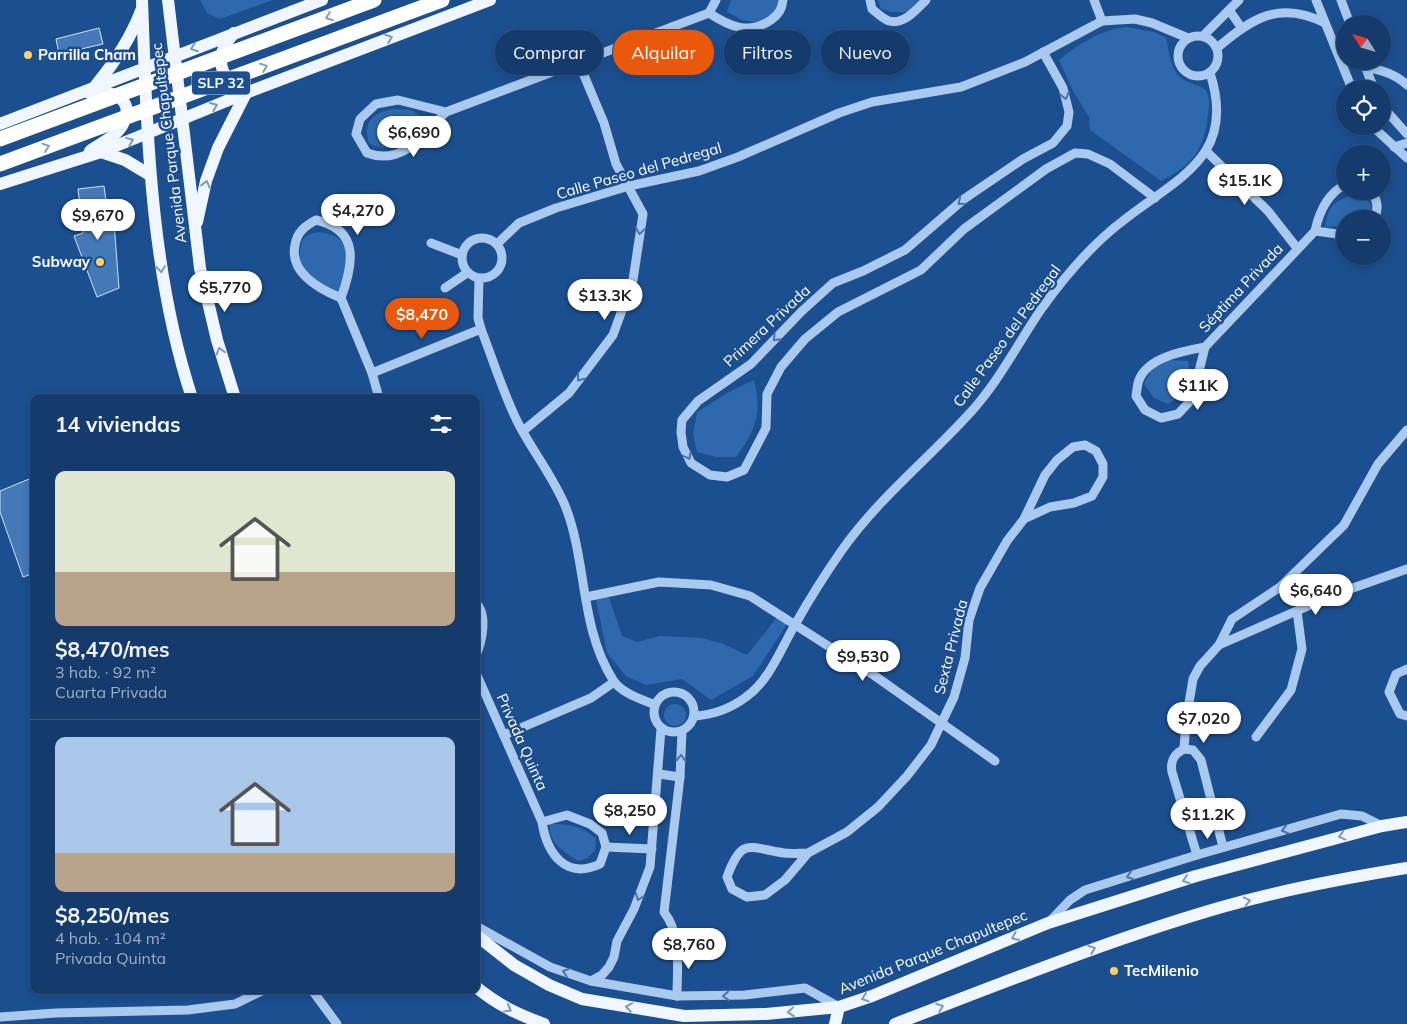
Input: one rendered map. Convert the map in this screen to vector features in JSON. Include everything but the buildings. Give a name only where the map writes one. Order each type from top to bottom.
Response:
[{"type":"highway","name":"SLP 32","points":[[0,138],[374,0]]},
{"type":"highway","name":"SLP 32","points":[[0,164],[442,0]]},
{"type":"main road","name":"Avenida Parque Chapultepec","points":[[168,0],[200,268],[215,331],[234,394]]},
{"type":"main road","points":[[0,124],[58,100],[322,0]]},
{"type":"main road","points":[[0,184],[101,152],[246,93],[490,0]]},
{"type":"main road","name":"Avenida Parque Chapultepec","points":[[142,3],[150,175],[163,286],[191,394]]},
{"type":"main road","points":[[95,86],[117,60],[132,34],[142,3]]},
{"type":"main road","points":[[235,33],[226,43],[221,53],[222,67],[225,76],[246,93]]},
{"type":"main road","points":[[58,100],[106,92],[115,94],[124,102],[126,110],[124,124],[117,133],[78,159]]},
{"type":"main road","points":[[195,232],[206,181],[218,148],[246,93]]},
{"type":"main road","points":[[101,152],[125,160],[150,175]]},
{"type":"main road","name":"Avenida Parque Chapultepec","points":[[480,938],[514,964],[542,981],[582,999],[684,1016],[766,1014],[839,1007],[872,996],[1048,923],[1196,876],[1382,826],[1407,822]]},
{"type":"main road","points":[[895,1024],[1098,947],[1223,907],[1352,877],[1407,868]]},
{"type":"main road","points":[[480,990],[516,1014],[544,1024]]},
{"type":"main road","points":[[835,1024],[839,1007]]},
{"type":"street","points":[[603,53],[709,13],[716,0]]},
{"type":"street","points":[[709,13],[721,21],[739,28],[760,28],[782,9],[783,0]]},
{"type":"street","points":[[870,0],[872,9],[888,21],[898,21],[912,14],[926,0]]},
{"type":"street","points":[[1094,0],[1102,21]]},
{"type":"street","points":[[1203,36],[1240,0]]},
{"type":"street","points":[[1316,0],[1348,80]]},
{"type":"street","points":[[1341,0],[1347,15]]},
{"type":"street","points":[[1217,48],[1241,27],[1277,8],[1301,12],[1325,23]]},
{"type":"street","points":[[1229,10],[1241,27]]},
{"type":"street","name":"Calle Paseo del Pedregal","points":[[497,244],[519,223],[556,208],[629,186],[699,171],[738,157],[839,113],[872,102],[962,87],[1025,62],[1102,21],[1135,19],[1152,23],[1188,38]]},
{"type":"street","points":[[1203,36],[1212,40],[1217,48],[1218,61],[1210,72],[1198,77],[1186,72],[1181,67],[1178,55],[1179,48],[1188,38],[1203,36]]},
{"type":"street","name":"Primera Privada","points":[[1043,52],[1063,88],[1069,112],[1067,126],[1053,143],[1023,159],[964,199],[905,250],[863,272],[833,284],[802,311],[751,364],[698,401],[682,420],[681,426],[683,447],[691,463],[710,475],[727,476],[744,470],[766,428],[766,394],[781,367],[805,339],[838,312],[921,270],[964,229],[1046,169],[1075,153],[1088,154],[1110,164],[1155,198]]},
{"type":"street","points":[[1380,70],[1406,82]]},
{"type":"street","name":"Calle Paseo del Pedregal","points":[[694,716],[714,714],[747,697],[772,668],[796,623],[842,550],[876,508],[970,413],[1012,358],[1043,308],[1086,254],[1123,220],[1192,170],[1207,152],[1217,117],[1217,92],[1210,72]]},
{"type":"street","points":[[446,112],[398,100],[376,104],[360,119],[356,134],[367,153],[379,158],[398,155],[420,139],[446,112],[544,75]]},
{"type":"street","points":[[523,431],[569,393],[613,336],[633,280],[643,214],[616,164],[604,123],[584,75]]},
{"type":"street","points":[[1391,116],[1407,134]]},
{"type":"street","points":[[1381,135],[1407,158]]},
{"type":"street","points":[[1394,147],[1407,143]]},
{"type":"street","name":"Séptima Privada","points":[[1207,152],[1268,211],[1297,248]]},
{"type":"street","name":"Séptima Privada","points":[[1205,347],[1172,355],[1157,361],[1150,367],[1140,378],[1136,396],[1145,410],[1160,418],[1178,414],[1192,399],[1205,347],[1315,231],[1321,212],[1336,190]]},
{"type":"street","points":[[341,298],[326,292],[311,282],[299,270],[293,255],[296,236],[306,225],[316,220],[328,223],[345,235],[351,252],[350,274],[341,298],[372,373],[378,394]]},
{"type":"street","points":[[1315,231],[1336,234]]},
{"type":"street","points":[[480,238],[492,240],[497,244],[503,256],[500,268],[491,277],[479,279],[467,273],[464,268],[462,255],[468,244],[480,238]]},
{"type":"street","points":[[431,242],[462,255]]},
{"type":"street","points":[[445,288],[467,273]]},
{"type":"street","points":[[479,279],[478,318],[481,329],[517,421],[566,508],[578,555],[589,620],[602,660],[614,682],[634,696],[655,705]]},
{"type":"street","points":[[372,373],[481,329]]},
{"type":"street","points":[[1184,749],[1186,721],[1193,679],[1200,666],[1219,645],[1232,619],[1280,587],[1344,525],[1378,464],[1407,430]]},
{"type":"street","name":"Sexta Privada","points":[[808,853],[785,853],[758,847],[744,849],[734,858],[726,877],[732,889],[747,897],[765,895],[786,880],[808,853],[847,832],[878,808],[907,776],[931,745],[954,697],[965,658],[969,620],[980,588],[1007,541],[1024,519],[1045,475],[1057,460],[1073,447],[1085,445],[1096,451],[1103,464],[1103,477],[1092,496],[1074,503],[1050,507],[1024,519]]},
{"type":"street","points":[[1219,645],[1333,595],[1407,569]]},
{"type":"street","points":[[586,597],[659,582],[711,585],[750,596],[796,623],[875,676],[995,761]]},
{"type":"street","points":[[480,606],[483,621],[480,646]]},
{"type":"street","points":[[1256,737],[1291,690],[1302,649],[1297,611]]},
{"type":"street","points":[[1407,669],[1396,674],[1389,692],[1400,714],[1407,716]]},
{"type":"street","name":"Privada Quinta","points":[[480,681],[542,822],[544,835],[553,855],[576,870],[590,869],[600,864],[606,847]]},
{"type":"street","points":[[504,734],[591,698],[614,682]]},
{"type":"street","points":[[675,692],[683,694],[694,707],[694,716],[692,722],[682,731],[668,732],[661,729],[654,718],[655,705],[659,698],[666,693],[675,692]]},
{"type":"street","points":[[591,981],[609,967],[618,941],[634,909],[650,867],[659,774],[661,729]]},
{"type":"street","points":[[677,996],[677,943],[673,926],[664,912],[680,777],[682,731]]},
{"type":"street","points":[[1197,855],[1172,772],[1172,761],[1184,749],[1193,750],[1200,760],[1224,848]]},
{"type":"street","points":[[659,774],[680,777]]},
{"type":"street","points":[[1048,923],[1070,900],[1085,890],[1197,855],[1341,814],[1362,816],[1382,826]]},
{"type":"street","points":[[542,822],[567,815],[590,824],[602,833],[606,847],[652,848]]},
{"type":"street","points":[[650,867],[668,869]]},
{"type":"street","points":[[480,928],[550,967],[591,981],[677,996],[736,995],[805,988],[839,1007]]},
{"type":"street","points":[[2,1024],[5,1017],[56,1013],[188,1010],[235,1004],[256,994]]},
{"type":"street","points":[[315,994],[337,1024]]},
{"type":"shaded area","points":[[200,0],[273,0],[220,19],[207,13]]},
{"type":"shaded area","points":[[731,0],[780,0],[775,11],[758,23],[742,20],[727,12]]},
{"type":"shaded area","points":[[878,0],[919,0],[908,12],[891,12],[881,9]]},
{"type":"shaded area","points":[[1126,27],[1154,32],[1166,38],[1172,63],[1177,73],[1186,81],[1202,87],[1209,96],[1206,126],[1200,146],[1189,162],[1161,181],[1090,130],[1089,117],[1073,91],[1059,60],[1090,39],[1107,31]]},
{"type":"shaded area","points":[[394,109],[411,110],[424,118],[407,138],[394,147],[378,147],[369,143],[367,129],[371,119],[381,112]]},
{"type":"shaded area","points":[[1340,200],[1366,200],[1371,205],[1371,210],[1336,210],[1336,226],[1325,227],[1330,211]]},
{"type":"shaded area","points":[[319,232],[332,235],[340,240],[345,247],[347,264],[339,295],[313,279],[304,271],[300,264],[299,257],[302,240],[310,234]]},
{"type":"shaded area","points":[[1168,360],[1188,361],[1191,381],[1181,396],[1168,404],[1154,398],[1144,384],[1153,367]]},
{"type":"shaded area","points":[[754,380],[757,403],[756,421],[753,430],[736,457],[716,457],[697,452],[693,434],[697,412],[729,392]]},
{"type":"shaded area","points":[[608,595],[622,636],[637,642],[660,636],[701,638],[721,643],[747,655],[778,616],[787,624],[753,676],[711,700],[682,679],[646,685],[626,676],[607,653],[596,599]]},
{"type":"shaded area","points":[[675,704],[683,707],[686,715],[683,723],[675,726],[667,723],[664,715],[667,707]]},
{"type":"shaded area","points":[[550,824],[569,825],[586,831],[596,839],[595,851],[586,859],[578,861],[554,842],[550,831]]},
{"type":"place","name":"Parrilla Cham","points":[[28,55]]},
{"type":"place","name":"Subway","points":[[100,262]]},
{"type":"place","name":"TecMilenio","points":[[1114,971]]}]
